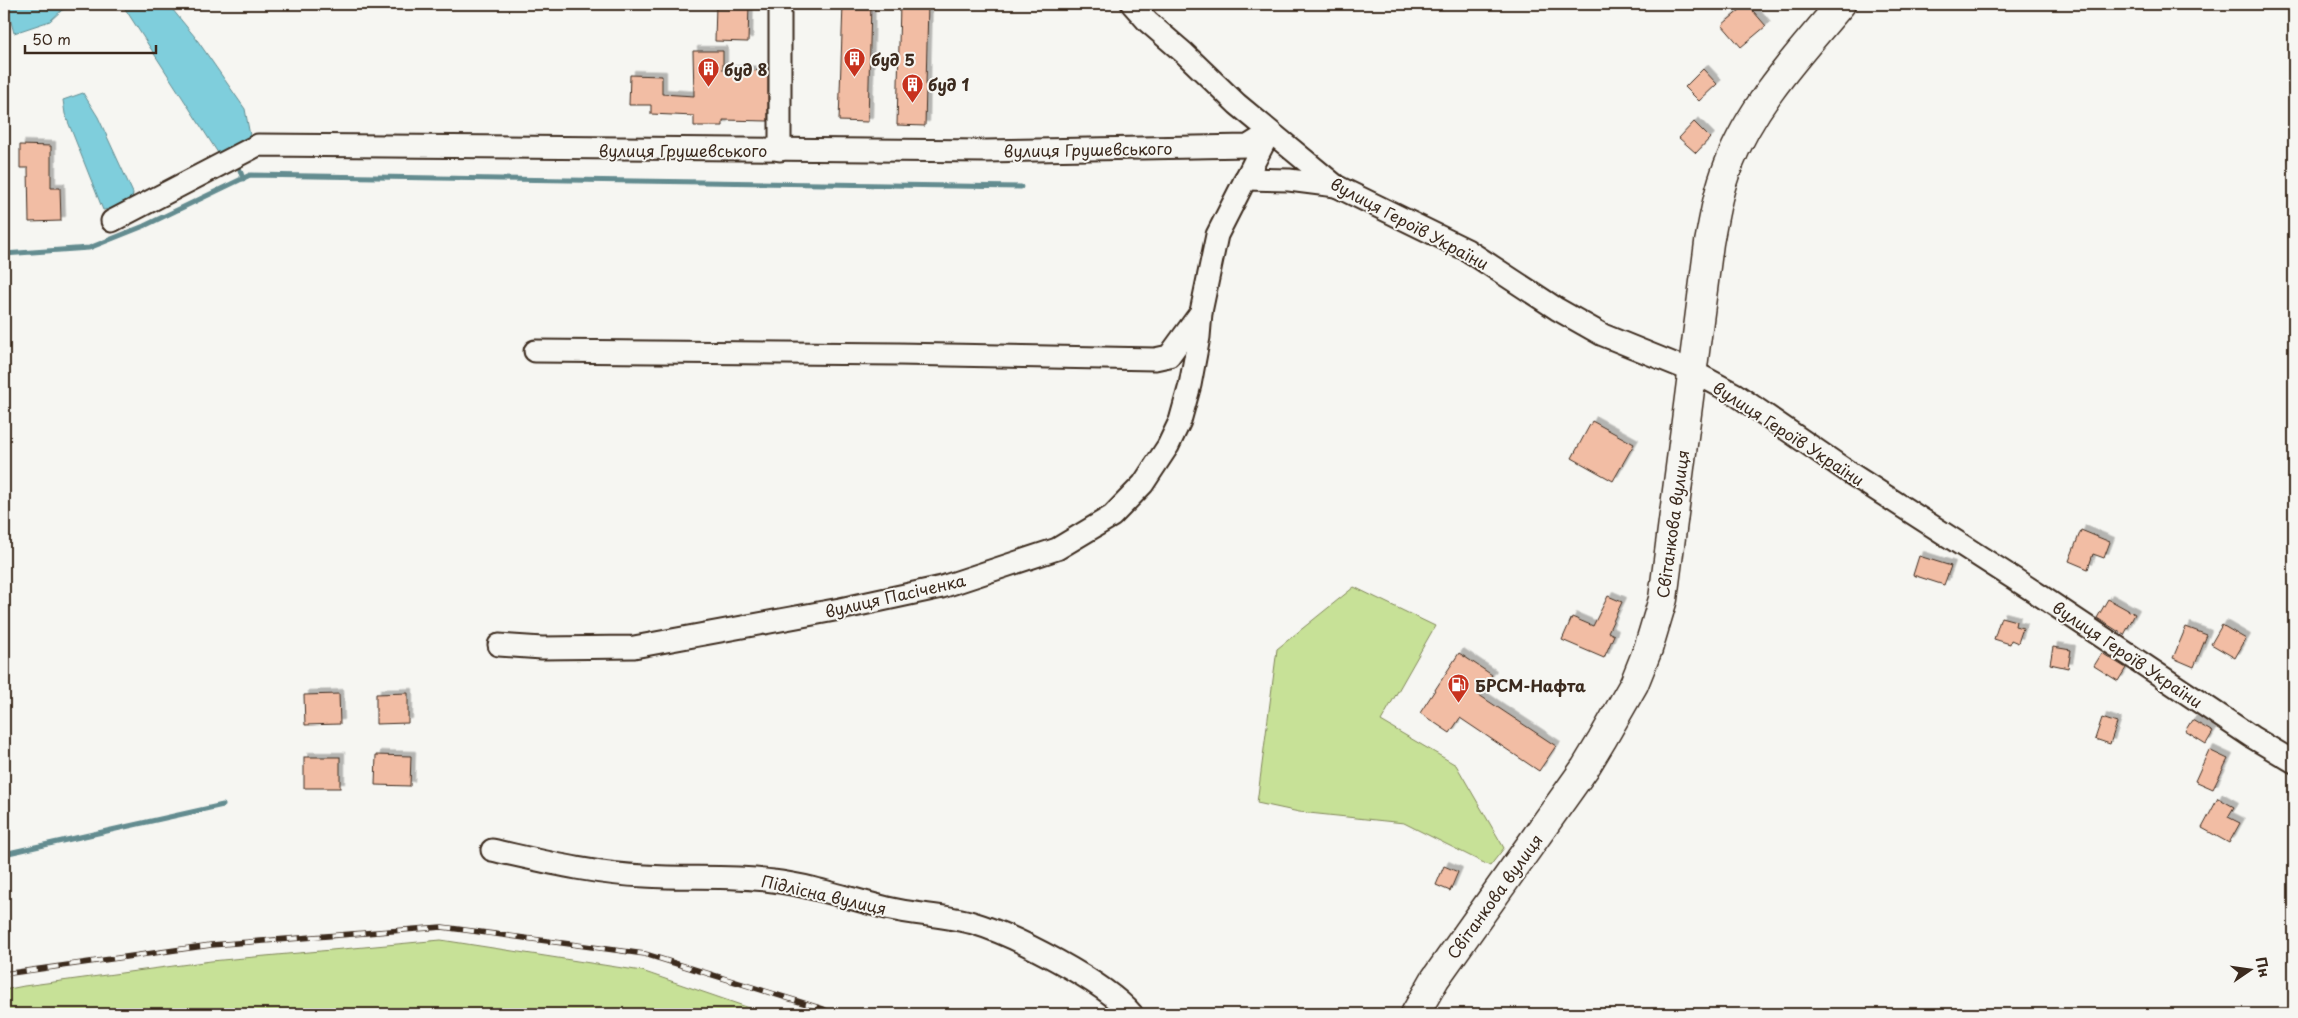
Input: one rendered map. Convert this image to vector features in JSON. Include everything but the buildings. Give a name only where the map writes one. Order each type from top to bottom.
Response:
[{"type":"main road","name":"Світанкова вулиця","points":[[1415,1014],[1440,972],[1585,768],[1634,684],[1648,649],[1663,599],[1716,201],[1728,165],[1747,126],[1775,83],[1841,4]]},
{"type":"street","points":[[780,4],[780,150]]},
{"type":"street","name":"вулиця Героїв України","points":[[1132,4],[1148,22],[1269,133],[1336,186],[1467,250],[1557,309],[1603,335],[1692,371],[1735,394],[1850,473],[2041,596],[2252,738],[2294,762]]},
{"type":"street","name":"вулиця Грушевського","points":[[112,221],[258,145],[987,151],[1248,146],[1269,133]]},
{"type":"street","name":"вулиця Пасіченка","points":[[499,645],[542,648],[634,647],[830,611],[942,587],[1056,549],[1112,516],[1142,484],[1168,446],[1180,421],[1190,385],[1199,337],[1201,312],[1217,235],[1269,133]]},
{"type":"street","points":[[1245,179],[1289,180],[1336,186]]},
{"type":"street","name":"вулиця Пасіченка","points":[[536,351],[899,354],[1154,359],[1169,356],[1201,312]]},
{"type":"street","name":"Підлісна вулиця","points":[[492,850],[596,872],[644,876],[746,878],[776,881],[893,910],[973,923],[1015,940],[1085,976],[1125,1005],[1132,1014]]},
{"type":"green space","points":[[1354,587],[1435,626],[1381,721],[1456,765],[1504,848],[1490,866],[1404,823],[1299,812],[1257,803],[1277,649]]},
{"type":"green space","points":[[441,940],[642,971],[767,1014],[4,1014],[4,990],[24,986],[211,961]]},
{"type":"water","points":[[13,4],[78,4],[79,6],[62,10],[50,21],[14,33],[7,7]]},
{"type":"water","points":[[122,4],[168,4],[195,37],[245,109],[251,141],[220,156]]},
{"type":"water","points":[[83,93],[98,117],[133,193],[131,206],[103,210],[65,114],[63,100]]},
{"type":"waterway","points":[[240,170],[243,179]]},
{"type":"waterway","points":[[4,254],[89,248],[144,226],[250,175],[1021,187]]},
{"type":"waterway","points":[[4,854],[223,805]]},
{"type":"railway","points":[[4,974],[211,945],[442,927],[645,954],[823,1009],[832,1014]]},
{"type":"place","name":"буд 5","points":[[855,78]]},
{"type":"place","name":"буд 8","points":[[708,88]]},
{"type":"place","name":"буд 1","points":[[912,103]]},
{"type":"place","name":"БРСМ-Нафта","points":[[1459,704]]}]
